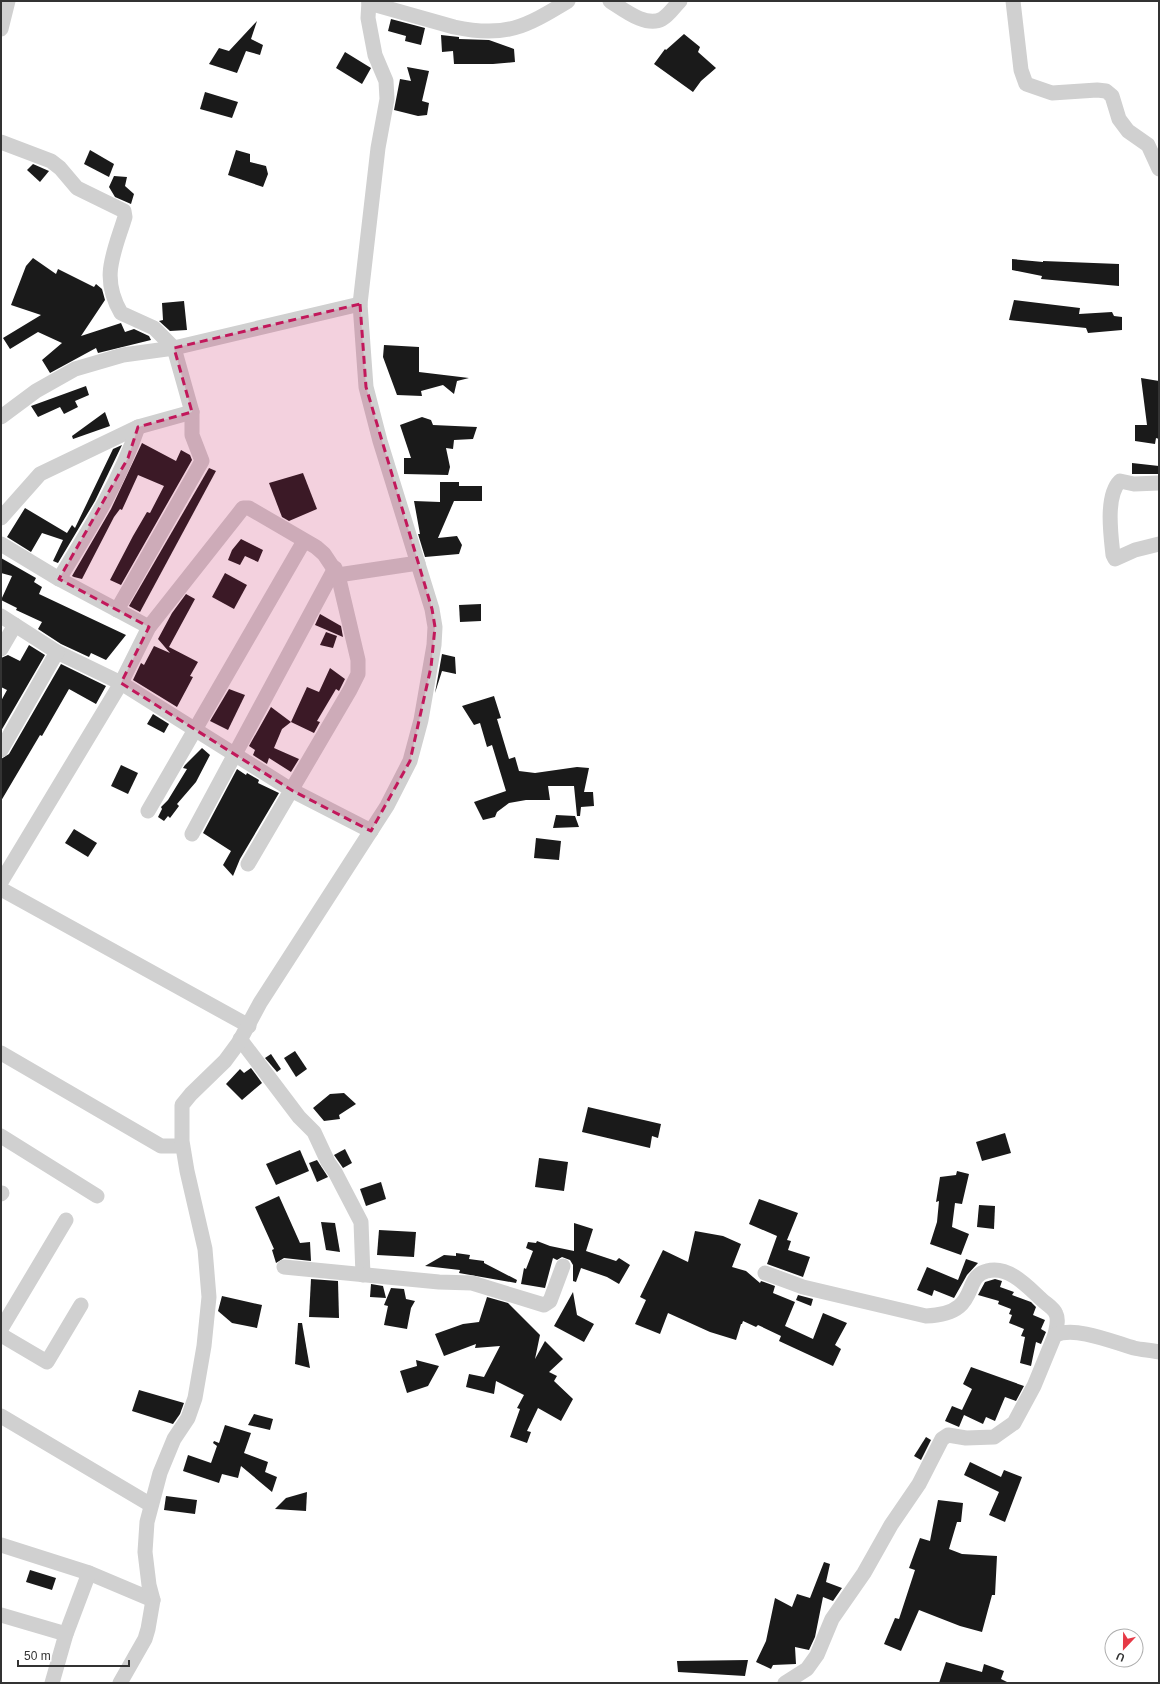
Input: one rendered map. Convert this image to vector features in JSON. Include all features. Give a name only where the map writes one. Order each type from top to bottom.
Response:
[{"type":"street","points":[[1,29],[8,1]]},
{"type":"street","points":[[120,1683],[145,1639],[153,1600],[148,1585],[145,1552],[147,1522],[160,1473],[171,1446],[188,1418],[195,1398],[203,1353],[209,1297],[205,1249],[182,1146],[182,1105],[191,1094],[226,1061],[249,1026],[260,1003],[387,806],[410,761],[418,733],[429,682],[435,627],[432,609],[380,441],[366,387],[360,304],[378,148],[387,99],[386,81],[375,55],[368,18],[369,2],[454,27],[468,30],[497,32],[526,25],[568,1]]},
{"type":"street","points":[[610,1],[639,18],[651,22],[662,19],[680,1]]},
{"type":"street","points":[[1013,1],[1021,70],[1026,84],[1052,93],[1106,91],[1112,96],[1118,119],[1128,131],[1148,145],[1159,169]]},
{"type":"street","points":[[1,142],[51,161],[60,168],[77,188],[124,211],[125,217],[109,271],[111,286],[119,310],[125,316],[154,328],[174,348],[192,412],[192,435],[202,461],[117,610]]},
{"type":"street","points":[[1,417],[36,391],[75,369],[123,355],[174,348],[360,304]]},
{"type":"street","points":[[1,518],[40,474],[138,426],[192,412]]},
{"type":"street","points":[[59,579],[95,520],[124,465],[138,426]]},
{"type":"street","points":[[1159,483],[1134,484],[1120,481],[1111,506],[1109,520],[1113,555],[1115,559],[1135,550],[1159,544]]},
{"type":"street","points":[[1,882],[121,683],[149,627],[243,508],[249,508],[316,547],[337,571],[358,660],[358,674],[350,690],[293,791],[248,864]]},
{"type":"street","points":[[148,811],[304,540]]},
{"type":"street","points":[[1,544],[59,579],[149,627]]},
{"type":"street","points":[[337,571],[418,563]]},
{"type":"street","points":[[192,834],[234,754],[337,571]]},
{"type":"street","points":[[1,616],[57,652],[121,683],[293,791],[371,831]]},
{"type":"street","points":[[1,649],[15,625]]},
{"type":"street","points":[[1,750],[57,652]]},
{"type":"street","points":[[1,889],[249,1026]]},
{"type":"street","points":[[240,1039],[299,1117],[314,1132],[328,1162],[335,1172],[361,1222],[363,1275]]},
{"type":"street","points":[[1,1053],[161,1146],[182,1146]]},
{"type":"street","points":[[1,1136],[97,1196]]},
{"type":"street","points":[[1,1329],[66,1220]]},
{"type":"street","points":[[284,1267],[439,1282],[472,1283],[544,1305],[550,1301],[563,1266]]},
{"type":"street","points":[[765,1273],[803,1287],[926,1316],[942,1316],[959,1308],[965,1303],[976,1277],[985,1271],[996,1269],[1008,1273],[1029,1286],[1053,1309],[1058,1320],[1055,1335],[1034,1386],[1014,1423],[1005,1431],[994,1437],[978,1439],[948,1435],[942,1439],[919,1484],[891,1525],[864,1573],[832,1619],[817,1655],[807,1669],[785,1683]]},
{"type":"street","points":[[1,1335],[47,1362],[81,1305]]},
{"type":"street","points":[[1055,1335],[1062,1332],[1074,1332],[1159,1352]]},
{"type":"street","points":[[1,1416],[151,1505]]},
{"type":"street","points":[[1,1545],[89,1573],[153,1600]]},
{"type":"street","points":[[52,1683],[66,1634],[89,1573]]},
{"type":"street","points":[[1,1615],[66,1634]]},
{"type":"highlighted area","points":[[360,304],[366,387],[432,609],[435,627],[431,667],[410,761],[371,831],[293,791],[121,683],[149,627],[59,579],[128,458],[138,427],[192,412],[174,348]]},
{"type":"building","points":[[391,19],[425,28],[421,45],[405,41],[406,36],[388,31]]},
{"type":"building","points":[[257,21],[251,39],[263,45],[260,55],[246,51],[237,73],[209,64],[219,48],[229,51]]},
{"type":"building","points":[[684,34],[700,47],[698,52],[716,68],[701,81],[693,92],[654,64],[665,49],[666,50]]},
{"type":"building","points":[[441,35],[459,37],[459,39],[489,40],[514,49],[515,62],[493,64],[454,64],[453,51],[442,52]]},
{"type":"building","points":[[345,52],[371,68],[362,84],[336,68]]},
{"type":"building","points":[[407,67],[429,71],[422,101],[429,103],[427,115],[418,116],[394,110],[400,79],[411,81]]},
{"type":"building","points":[[205,92],[238,102],[232,118],[200,109]]},
{"type":"building","points":[[90,150],[114,164],[109,177],[84,164]]},
{"type":"building","points":[[236,150],[250,154],[250,162],[266,166],[268,174],[263,187],[228,175]]},
{"type":"building","points":[[33,164],[49,171],[40,182],[27,170]]},
{"type":"building","points":[[114,176],[127,177],[125,186],[134,194],[131,204],[115,197],[109,187]]},
{"type":"building","points":[[33,258],[56,274],[58,269],[94,287],[96,284],[102,289],[105,300],[81,336],[121,323],[125,332],[134,329],[149,336],[151,340],[98,353],[96,348],[50,373],[42,360],[62,343],[38,332],[10,349],[3,338],[41,315],[11,305],[26,266]]},
{"type":"building","points":[[1012,259],[1043,262],[1119,264],[1119,286],[1041,279],[1042,276],[1012,270]]},
{"type":"building","points":[[1014,300],[1080,308],[1079,314],[1112,312],[1114,316],[1122,317],[1122,330],[1088,333],[1086,328],[1009,320]]},
{"type":"building","points":[[184,301],[187,330],[170,331],[159,321],[163,320],[162,303]]},
{"type":"building","points":[[384,345],[419,347],[419,372],[469,378],[457,381],[454,394],[443,385],[421,391],[422,396],[397,395],[383,357]]},
{"type":"building","points":[[1141,378],[1159,381],[1159,439],[1156,438],[1155,444],[1135,441],[1135,425],[1147,425]]},
{"type":"building","points":[[86,386],[89,395],[75,401],[78,407],[64,414],[60,407],[38,417],[31,406]]},
{"type":"building","points":[[105,412],[110,426],[73,439],[72,436]]},
{"type":"building","points":[[422,417],[431,420],[433,425],[477,427],[473,439],[454,440],[453,449],[446,448],[450,467],[448,475],[404,474],[404,458],[411,458],[400,425]]},
{"type":"building","points":[[142,443],[176,461],[181,450],[190,455],[192,460],[121,585],[110,580],[133,536],[147,512],[150,513],[164,486],[138,475],[122,510],[120,509],[114,517],[82,579],[72,576],[111,509]]},
{"type":"building","points":[[122,445],[95,501],[58,563],[53,561],[63,540],[42,533],[31,552],[7,537],[25,508],[67,533],[72,525],[75,528],[113,449]]},
{"type":"building","points":[[1132,463],[1159,466],[1159,474],[1132,474]]},
{"type":"building","points":[[209,468],[216,471],[140,612],[129,606]]},
{"type":"building","points":[[303,473],[317,509],[289,521],[282,517],[269,483]]},
{"type":"building","points":[[440,482],[459,482],[459,486],[482,486],[482,501],[454,501],[438,538],[457,536],[462,545],[459,554],[425,557],[418,534],[420,534],[414,501],[440,502]]},
{"type":"building","points":[[241,539],[263,550],[258,562],[245,556],[240,565],[228,560],[232,550]]},
{"type":"building","points":[[1,558],[36,578],[34,582],[42,587],[39,594],[126,635],[106,660],[91,653],[89,657],[61,644],[38,629],[42,622],[16,610],[17,608],[1,600],[12,576],[1,573]]},
{"type":"building","points":[[225,573],[247,585],[234,609],[212,597]]},
{"type":"building","points":[[186,594],[195,599],[169,647],[198,662],[190,676],[193,677],[177,707],[133,680],[141,663],[144,665],[154,646],[170,653],[158,639],[172,613]]},
{"type":"building","points":[[481,604],[481,621],[460,622],[459,605]]},
{"type":"building","points":[[320,614],[341,626],[343,637],[315,625]]},
{"type":"building","points":[[326,632],[337,636],[333,648],[320,645]]},
{"type":"building","points":[[29,645],[45,655],[1,731],[1,701],[7,690],[1,687],[1,658],[8,655],[20,661]]},
{"type":"building","points":[[442,654],[455,657],[456,674],[442,671],[435,693]]},
{"type":"building","points":[[61,664],[106,686],[96,704],[69,689],[42,736],[40,735],[1,801],[1,759],[9,754]]},
{"type":"building","points":[[330,668],[345,679],[339,691],[336,689],[317,721],[320,722],[314,733],[291,722],[307,687],[319,692]]},
{"type":"building","points":[[229,689],[245,695],[228,730],[210,721]]},
{"type":"building","points":[[494,696],[501,718],[497,719],[509,759],[515,757],[519,771],[535,773],[577,767],[589,768],[584,792],[593,792],[594,806],[581,807],[580,816],[577,816],[574,786],[548,786],[550,800],[526,800],[509,803],[497,812],[495,817],[483,820],[474,802],[506,791],[492,745],[487,747],[480,723],[474,725],[462,706]]},
{"type":"building","points":[[271,707],[291,722],[282,729],[274,748],[299,759],[291,772],[269,758],[267,764],[253,755],[255,750],[249,746]]},
{"type":"building","points":[[153,714],[169,724],[164,733],[147,724]]},
{"type":"building","points":[[202,748],[210,755],[196,782],[177,804],[179,806],[170,818],[168,816],[164,821],[158,817],[162,809],[161,807],[168,800],[187,769],[183,768],[185,765]]},
{"type":"building","points":[[121,765],[138,773],[128,794],[111,786]]},
{"type":"building","points":[[237,769],[246,775],[247,773],[259,780],[258,783],[279,793],[240,859],[233,876],[223,865],[231,851],[203,833]]},
{"type":"building","points":[[556,815],[575,816],[579,827],[553,828]]},
{"type":"building","points":[[74,829],[97,843],[88,857],[65,843]]},
{"type":"building","points":[[536,838],[561,841],[559,860],[534,858]]},
{"type":"building","points":[[295,1051],[307,1069],[296,1077],[284,1058]]},
{"type":"building","points":[[271,1054],[281,1069],[277,1072],[265,1058]]},
{"type":"building","points":[[251,1068],[262,1083],[242,1100],[226,1084],[240,1069],[244,1073]]},
{"type":"building","points":[[344,1093],[356,1104],[339,1115],[340,1119],[324,1121],[313,1108],[330,1094]]},
{"type":"building","points":[[588,1107],[661,1124],[658,1138],[652,1136],[650,1148],[582,1132]]},
{"type":"building","points":[[1005,1133],[1011,1153],[982,1161],[976,1142]]},
{"type":"building","points":[[345,1149],[352,1163],[343,1168],[334,1155]]},
{"type":"building","points":[[300,1150],[309,1171],[276,1185],[266,1164]]},
{"type":"building","points":[[539,1158],[568,1162],[564,1191],[535,1187]]},
{"type":"building","points":[[317,1160],[328,1177],[317,1182],[309,1163]]},
{"type":"building","points":[[957,1171],[969,1174],[962,1204],[955,1203],[952,1227],[969,1234],[961,1255],[930,1244],[937,1222],[939,1201],[936,1202],[940,1177],[956,1175]]},
{"type":"building","points":[[381,1182],[386,1199],[366,1206],[360,1189]]},
{"type":"building","points":[[279,1196],[300,1243],[310,1242],[311,1261],[284,1258],[276,1263],[272,1250],[274,1249],[255,1207]]},
{"type":"building","points":[[759,1199],[798,1213],[787,1240],[791,1241],[788,1250],[810,1257],[803,1277],[767,1264],[777,1236],[749,1224]]},
{"type":"building","points":[[979,1205],[995,1206],[994,1229],[977,1227]]},
{"type":"building","points":[[321,1222],[335,1223],[340,1252],[326,1250]]},
{"type":"building","points":[[574,1223],[593,1229],[586,1251],[616,1261],[619,1258],[630,1265],[619,1284],[607,1277],[581,1268],[576,1282],[573,1281],[573,1265],[570,1260],[562,1257],[557,1260],[553,1258],[545,1288],[521,1284],[524,1268],[526,1269],[533,1251],[526,1248],[528,1242],[536,1243],[537,1241],[550,1246],[574,1251]]},
{"type":"building","points":[[379,1230],[416,1232],[414,1257],[377,1255]]},
{"type":"building","points":[[695,1231],[723,1236],[741,1244],[732,1267],[746,1271],[760,1283],[761,1281],[775,1286],[773,1293],[795,1302],[785,1326],[813,1339],[823,1313],[847,1323],[835,1345],[841,1349],[833,1366],[779,1341],[781,1336],[758,1325],[756,1327],[743,1321],[736,1340],[710,1332],[668,1313],[660,1334],[635,1324],[646,1300],[640,1297],[663,1250],[688,1262]]},
{"type":"building","points":[[456,1253],[470,1255],[469,1259],[484,1261],[484,1263],[517,1280],[516,1283],[459,1273],[460,1270],[425,1266],[444,1255],[456,1256]]},
{"type":"building","points":[[966,1259],[978,1263],[967,1275],[954,1298],[934,1290],[932,1296],[917,1290],[927,1267],[958,1280]]},
{"type":"building","points":[[311,1279],[338,1281],[339,1318],[309,1317]]},
{"type":"building","points":[[995,1279],[1002,1281],[1000,1287],[1014,1292],[1012,1295],[1031,1302],[1036,1307],[1033,1315],[1045,1320],[1041,1329],[1046,1332],[1041,1344],[1036,1342],[1031,1366],[1020,1363],[1025,1337],[1021,1336],[1024,1329],[1009,1323],[1012,1315],[1009,1314],[1011,1309],[998,1304],[999,1301],[978,1295],[985,1282]]},
{"type":"building","points":[[371,1284],[383,1286],[386,1298],[370,1297]]},
{"type":"building","points":[[391,1288],[404,1289],[406,1299],[415,1301],[411,1308],[407,1329],[384,1325],[388,1306],[384,1305]]},
{"type":"building","points":[[573,1292],[577,1315],[594,1324],[584,1342],[554,1326]]},
{"type":"building","points":[[798,1295],[813,1299],[811,1306],[796,1300]]},
{"type":"building","points":[[222,1296],[262,1305],[257,1328],[232,1323],[218,1311]]},
{"type":"building","points":[[487,1297],[508,1303],[540,1335],[535,1359],[545,1341],[563,1359],[549,1372],[557,1376],[554,1381],[573,1399],[561,1421],[538,1408],[527,1431],[531,1432],[527,1443],[510,1437],[520,1409],[517,1408],[524,1395],[496,1381],[494,1394],[466,1387],[469,1374],[484,1377],[500,1346],[475,1348],[476,1344],[444,1356],[435,1334],[463,1324],[479,1322]]},
{"type":"building","points":[[298,1323],[302,1323],[310,1368],[295,1364]]},
{"type":"building","points":[[416,1360],[439,1366],[428,1386],[407,1393],[400,1371],[417,1366]]},
{"type":"building","points":[[971,1367],[1024,1386],[1016,1401],[1005,1397],[995,1421],[986,1417],[983,1424],[964,1415],[959,1427],[945,1421],[952,1406],[962,1410],[972,1389],[963,1384]]},
{"type":"building","points":[[139,1390],[184,1403],[180,1414],[173,1424],[132,1411]]},
{"type":"building","points":[[254,1414],[273,1419],[270,1430],[248,1425]]},
{"type":"building","points":[[225,1425],[251,1433],[244,1453],[268,1462],[265,1472],[277,1477],[272,1492],[241,1466],[238,1478],[222,1474],[219,1483],[183,1471],[188,1455],[211,1463],[217,1446],[213,1443],[214,1441],[219,1443]]},
{"type":"building","points":[[926,1437],[931,1440],[921,1460],[914,1456]]},
{"type":"building","points":[[970,1462],[1001,1477],[1004,1470],[1022,1477],[1005,1522],[989,1515],[999,1492],[964,1475]]},
{"type":"building","points":[[307,1492],[306,1511],[275,1509],[286,1498]]},
{"type":"building","points":[[166,1496],[197,1500],[195,1514],[164,1510]]},
{"type":"building","points":[[938,1500],[963,1503],[961,1522],[957,1522],[949,1549],[962,1554],[997,1556],[995,1595],[992,1595],[982,1632],[960,1626],[919,1610],[901,1651],[884,1644],[895,1618],[899,1619],[915,1570],[909,1568],[920,1538],[930,1541]]},
{"type":"building","points":[[824,1562],[830,1564],[826,1582],[842,1588],[833,1601],[823,1597],[815,1637],[809,1650],[795,1647],[796,1664],[773,1665],[771,1669],[756,1662],[766,1641],[775,1598],[792,1607],[797,1594],[810,1598]]},
{"type":"building","points":[[30,1570],[56,1578],[52,1590],[26,1582]]},
{"type":"building","points":[[748,1660],[745,1676],[678,1672],[677,1661]]},
{"type":"building","points":[[946,1662],[982,1672],[984,1664],[1004,1671],[1001,1679],[1009,1683],[939,1683]]}]
